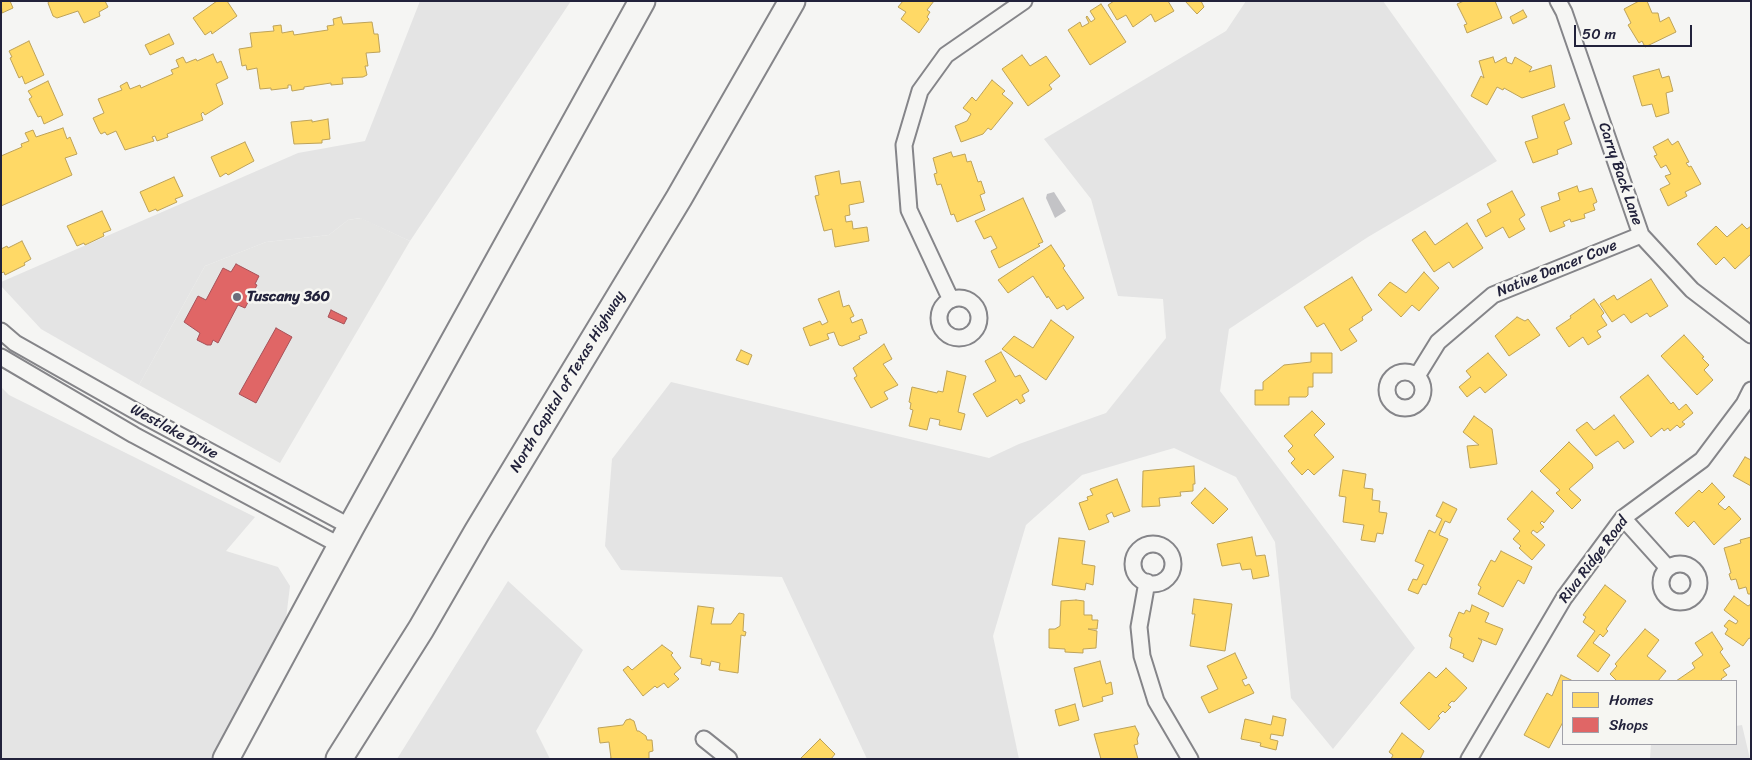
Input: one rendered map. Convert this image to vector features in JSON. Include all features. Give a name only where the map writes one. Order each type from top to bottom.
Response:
[{"type":"highway","points":[[226,759],[346,536],[642,1]]},
{"type":"highway","name":"North Capital of Texas Highway","points":[[339,759],[421,629],[476,532],[679,198],[792,1]]},
{"type":"street","points":[[951,300],[909,210],[904,145],[920,91],[946,55],[1024,1]]},
{"type":"street","name":"Carry Back Lane","points":[[1558,1],[1564,12],[1642,235],[1692,290],[1751,336]]},
{"type":"street","name":"Native Dancer Cove","points":[[1417,376],[1438,342],[1493,295],[1642,235]]},
{"type":"street","name":"Westlake Drive","points":[[1,331],[15,343],[118,401],[346,536]]},
{"type":"street","name":"Westlake Drive","points":[[1,358],[134,435],[346,536]]},
{"type":"street","name":"Riva Ridge Road","points":[[1469,759],[1564,598],[1623,518],[1702,460],[1744,404],[1751,390]]},
{"type":"street","points":[[1623,518],[1668,568]]},
{"type":"street","points":[[1148,582],[1139,627],[1142,656],[1156,701],[1190,759]]},
{"type":"street","points":[[704,739],[728,759]]},
{"type":"shaded area","points":[[420,1],[571,1],[410,241],[360,218],[348,220],[329,235],[266,242],[205,266],[139,385],[41,329],[1,286],[1,282],[298,153],[365,141]]},
{"type":"shaded area","points":[[1246,1],[1383,1],[1497,161],[1368,237],[1229,329],[1220,391],[1415,648],[1333,749],[1291,698],[1275,542],[1236,477],[1174,448],[1082,475],[1026,525],[993,636],[1019,759],[867,759],[782,577],[621,570],[605,546],[612,459],[671,382],[989,458],[1019,444],[1106,413],[1166,338],[1163,299],[1118,296],[1091,199],[1044,139],[1226,31]]},
{"type":"shaded area","points":[[1054,192],[1066,211],[1055,218],[1046,198],[1047,194]]},
{"type":"shaded area","points":[[361,218],[410,241],[280,463],[139,385],[205,266],[266,242],[329,235],[348,220]]},
{"type":"shaded area","points":[[1,387],[9,395],[255,517],[226,551],[278,567],[290,586],[283,643],[220,759],[1,759]]},
{"type":"shaded area","points":[[508,581],[583,650],[536,731],[550,759],[397,759]]},
{"type":"shaded area","points":[[1742,725],[1750,759],[1650,759],[1651,745],[1737,745],[1737,726]]},
{"type":"building: Homes","points":[[1,1],[10,1],[13,8],[2,13]]},
{"type":"building: Homes","points":[[49,1],[105,1],[108,7],[99,12],[100,16],[84,23],[78,11],[57,18],[53,16]]},
{"type":"building: Homes","points":[[217,1],[227,1],[237,16],[212,34],[211,31],[205,35],[193,18]]},
{"type":"building: Homes","points":[[903,1],[934,1],[927,10],[930,12],[927,17],[929,19],[919,33],[901,19],[906,12],[898,7]]},
{"type":"building: Homes","points":[[1114,1],[1168,1],[1174,11],[1155,22],[1151,14],[1133,27],[1126,15],[1117,20],[1108,5]]},
{"type":"building: Homes","points":[[1185,1],[1201,1],[1204,7],[1197,14]]},
{"type":"building: Homes","points":[[1464,1],[1495,1],[1502,18],[1467,33],[1464,25],[1467,24],[1457,4]]},
{"type":"building: Homes","points":[[1639,1],[1647,1],[1652,13],[1658,13],[1660,22],[1669,17],[1676,32],[1645,47],[1642,41],[1639,43],[1628,25],[1631,23],[1624,9]]},
{"type":"building: Homes","points":[[1101,4],[1126,42],[1090,65],[1068,30],[1080,22],[1082,27],[1089,23],[1087,16],[1091,22],[1095,19],[1090,11]]},
{"type":"building: Homes","points":[[1523,10],[1527,17],[1513,24],[1510,17]]},
{"type":"building: Homes","points":[[341,17],[343,24],[372,22],[374,34],[378,34],[380,52],[366,53],[368,66],[365,66],[367,75],[363,77],[342,78],[343,84],[331,85],[331,83],[304,87],[304,89],[292,91],[291,85],[288,85],[288,88],[260,89],[257,68],[247,70],[246,65],[242,66],[239,49],[252,47],[250,33],[274,31],[273,26],[281,25],[282,33],[293,31],[294,35],[328,30],[327,26],[334,25],[333,19]]},
{"type":"building: Homes","points":[[169,34],[174,44],[150,55],[145,45]]},
{"type":"building: Homes","points":[[29,41],[44,75],[25,84],[22,76],[19,78],[9,51]]},
{"type":"building: Homes","points":[[213,54],[217,63],[221,61],[228,78],[216,84],[223,104],[205,115],[203,112],[201,114],[203,120],[167,134],[168,137],[157,141],[155,136],[152,137],[154,141],[125,150],[116,131],[107,135],[105,132],[101,134],[93,118],[104,113],[98,99],[122,90],[120,86],[127,82],[130,89],[140,85],[141,88],[173,74],[171,70],[179,67],[176,60],[183,57],[186,63],[196,59],[197,61]]},
{"type":"building: Homes","points":[[1022,55],[1030,66],[1046,56],[1060,76],[1049,85],[1052,89],[1028,106],[1002,69]]},
{"type":"building: Homes","points":[[1493,57],[1495,63],[1506,57],[1507,62],[1512,64],[1515,57],[1532,67],[1529,72],[1551,65],[1555,87],[1522,98],[1504,88],[1503,90],[1497,87],[1487,105],[1471,96],[1481,76],[1484,78],[1479,61]]},
{"type":"building: Homes","points":[[1659,69],[1662,78],[1669,76],[1673,91],[1666,93],[1669,113],[1656,117],[1652,104],[1642,106],[1633,76]]},
{"type":"building: Homes","points":[[992,80],[1005,91],[1002,94],[1013,103],[991,130],[988,128],[983,134],[961,142],[955,126],[967,121],[971,114],[963,108],[972,97],[976,101]]},
{"type":"building: Homes","points":[[48,81],[63,115],[44,124],[41,116],[38,117],[29,99],[32,97],[28,91]]},
{"type":"building: Homes","points":[[1564,104],[1570,119],[1564,122],[1572,144],[1557,150],[1558,154],[1533,163],[1525,142],[1538,138],[1532,116]]},
{"type":"building: Homes","points":[[328,119],[330,139],[322,140],[322,143],[294,144],[291,122],[312,120],[312,122]]},
{"type":"building: Homes","points":[[63,128],[67,139],[70,137],[77,154],[65,158],[72,175],[1,206],[1,156],[22,147],[21,144],[29,141],[25,133],[33,130],[36,137]]},
{"type":"building: Homes","points":[[1668,139],[1672,145],[1678,141],[1689,162],[1686,163],[1689,167],[1691,166],[1701,184],[1685,192],[1687,196],[1668,206],[1660,189],[1670,184],[1665,176],[1671,174],[1666,165],[1661,168],[1654,156],[1657,155],[1653,147]]},
{"type":"building: Homes","points":[[245,142],[254,161],[228,175],[226,173],[220,177],[211,157]]},
{"type":"building: Homes","points":[[951,152],[953,157],[965,154],[967,162],[971,161],[978,182],[981,181],[985,193],[980,195],[985,210],[957,222],[954,214],[951,215],[941,184],[937,185],[934,174],[937,173],[933,158]]},
{"type":"building: Homes","points":[[839,171],[841,184],[860,181],[864,202],[849,205],[850,215],[845,216],[846,222],[852,221],[853,229],[867,227],[869,241],[835,247],[832,229],[824,231],[815,196],[819,195],[815,176]]},
{"type":"building: Homes","points":[[174,177],[183,196],[175,199],[177,202],[157,211],[156,209],[149,212],[140,192]]},
{"type":"building: Homes","points":[[1577,186],[1579,192],[1592,188],[1597,202],[1593,204],[1595,210],[1584,214],[1585,218],[1571,222],[1570,219],[1563,222],[1565,226],[1550,232],[1541,207],[1560,200],[1558,193]]},
{"type":"building: Homes","points":[[1512,191],[1525,215],[1519,219],[1525,229],[1509,238],[1503,227],[1486,237],[1477,220],[1491,212],[1487,204]]},
{"type":"building: Homes","points":[[1023,198],[1043,242],[1038,244],[1040,246],[999,268],[991,251],[997,248],[991,236],[984,239],[975,221]]},
{"type":"building: Homes","points":[[102,211],[111,230],[103,233],[104,236],[85,245],[84,243],[77,246],[67,226]]},
{"type":"building: Homes","points":[[1467,223],[1483,248],[1453,268],[1449,262],[1434,272],[1412,240],[1425,231],[1435,245]]},
{"type":"building: Homes","points":[[1742,224],[1747,229],[1751,226],[1751,254],[1735,269],[1724,257],[1716,265],[1697,244],[1716,226],[1727,237]]},
{"type":"building: Homes","points":[[22,241],[31,259],[24,263],[25,265],[5,275],[4,272],[1,273],[1,249],[7,246],[8,248]]},
{"type":"building: Homes","points":[[1051,245],[1065,266],[1063,268],[1084,298],[1067,310],[1064,305],[1057,309],[1048,296],[1047,298],[1033,276],[1008,293],[998,280]]},
{"type":"building: Homes","points":[[1424,272],[1439,288],[1419,311],[1412,305],[1401,317],[1378,295],[1390,282],[1406,293]]},
{"type":"building: Homes","points":[[1352,277],[1372,310],[1362,317],[1363,320],[1349,329],[1357,341],[1341,351],[1324,323],[1317,327],[1304,307]]},
{"type":"building: Homes","points":[[1651,279],[1668,306],[1650,317],[1647,313],[1631,323],[1624,314],[1612,322],[1600,304],[1614,295],[1617,300]]},
{"type":"building: Homes","points":[[839,291],[843,307],[849,305],[854,316],[850,318],[852,323],[862,319],[867,333],[859,336],[860,339],[842,346],[839,345],[834,332],[827,334],[829,339],[810,346],[803,328],[820,321],[822,325],[828,322],[818,299]]},
{"type":"building: Homes","points":[[1594,299],[1604,313],[1601,316],[1607,325],[1597,331],[1601,337],[1588,345],[1583,337],[1569,347],[1556,328]]},
{"type":"building: Homes","points":[[1517,317],[1525,321],[1528,319],[1540,335],[1509,356],[1495,336]]},
{"type":"building: Homes","points":[[1051,320],[1074,337],[1046,380],[1002,349],[1014,336],[1033,348]]},
{"type":"building: Homes","points":[[1684,335],[1704,357],[1702,358],[1709,365],[1704,370],[1713,380],[1697,395],[1661,356]]},
{"type":"building: Homes","points":[[884,344],[892,359],[883,364],[898,385],[884,392],[888,399],[871,408],[854,378],[857,376],[853,368]]},
{"type":"building: Homes","points":[[741,350],[752,355],[748,365],[736,360]]},
{"type":"building: Homes","points":[[1001,352],[1015,377],[1020,375],[1029,391],[1022,395],[1025,401],[1020,404],[1017,399],[987,417],[973,394],[996,381],[985,361]]},
{"type":"building: Homes","points":[[1311,353],[1332,353],[1332,373],[1313,373],[1313,387],[1308,387],[1308,395],[1306,397],[1289,397],[1289,405],[1255,405],[1255,390],[1263,390],[1263,382],[1284,365],[1311,362]]},
{"type":"building: Homes","points":[[1488,353],[1507,375],[1485,393],[1480,387],[1467,397],[1459,387],[1471,377],[1466,371]]},
{"type":"building: Homes","points":[[947,371],[966,376],[958,412],[965,414],[961,430],[939,425],[940,420],[930,418],[927,430],[909,426],[913,410],[910,409],[911,403],[909,402],[912,387],[937,393],[938,391],[943,392]]},
{"type":"building: Homes","points":[[1648,375],[1671,404],[1673,402],[1679,410],[1686,404],[1693,413],[1682,422],[1685,424],[1680,428],[1677,425],[1670,431],[1668,428],[1664,431],[1662,428],[1651,437],[1620,397]]},
{"type":"building: Homes","points":[[1312,411],[1325,424],[1314,435],[1334,457],[1314,475],[1308,469],[1302,475],[1291,463],[1295,459],[1288,451],[1293,446],[1284,436]]},
{"type":"building: Homes","points":[[1614,415],[1634,442],[1624,449],[1618,441],[1596,456],[1576,430],[1587,422],[1594,430]]},
{"type":"building: Homes","points":[[1474,416],[1492,429],[1497,464],[1470,468],[1467,446],[1479,445],[1463,432]]},
{"type":"building: Homes","points":[[1569,442],[1592,464],[1593,468],[1569,489],[1581,500],[1572,509],[1556,493],[1560,490],[1540,471]]},
{"type":"building: Homes","points":[[1745,457],[1751,460],[1751,486],[1733,476]]},
{"type":"building: Homes","points":[[1194,466],[1195,484],[1193,484],[1193,491],[1180,492],[1181,496],[1159,498],[1160,506],[1142,507],[1143,471]]},
{"type":"building: Homes","points":[[1343,470],[1366,474],[1364,488],[1373,489],[1372,500],[1380,501],[1379,512],[1387,513],[1383,534],[1377,533],[1375,542],[1361,540],[1364,525],[1343,522],[1346,497],[1339,496]]},
{"type":"building: Homes","points":[[1117,479],[1130,511],[1114,517],[1112,512],[1106,515],[1109,522],[1089,530],[1079,503],[1088,500],[1087,497],[1093,495],[1090,489]]},
{"type":"building: Homes","points":[[1712,483],[1725,497],[1718,504],[1725,510],[1729,506],[1741,519],[1714,545],[1694,521],[1688,527],[1675,513],[1699,490],[1702,493]]},
{"type":"building: Homes","points":[[1205,488],[1228,509],[1213,524],[1191,503]]},
{"type":"building: Homes","points":[[1532,491],[1554,511],[1544,523],[1542,521],[1540,523],[1544,527],[1537,533],[1533,530],[1531,533],[1545,545],[1532,560],[1519,548],[1521,546],[1513,539],[1520,531],[1507,519]]},
{"type":"building: Homes","points":[[1443,502],[1457,509],[1450,523],[1445,521],[1439,535],[1448,539],[1426,585],[1423,584],[1418,594],[1408,590],[1413,579],[1417,580],[1424,565],[1415,561],[1429,530],[1435,533],[1442,519],[1436,516]]},
{"type":"building: Homes","points":[[1252,537],[1256,556],[1265,555],[1269,576],[1253,579],[1251,569],[1242,570],[1240,563],[1222,566],[1217,544]]},
{"type":"building: Homes","points":[[1751,537],[1751,594],[1748,594],[1746,587],[1739,589],[1736,579],[1731,580],[1724,548],[1741,543],[1740,540]]},
{"type":"building: Homes","points":[[1059,538],[1085,541],[1082,564],[1095,566],[1093,585],[1086,583],[1085,590],[1052,585]]},
{"type":"building: Homes","points":[[1501,551],[1532,567],[1524,584],[1518,580],[1503,607],[1478,594],[1481,587],[1478,585],[1491,560],[1495,562]]},
{"type":"building: Homes","points":[[1605,585],[1626,601],[1606,629],[1608,631],[1603,637],[1600,634],[1593,643],[1610,655],[1598,672],[1577,656],[1595,631],[1583,622],[1586,617],[1583,615]]},
{"type":"building: Homes","points":[[1734,596],[1748,606],[1751,604],[1751,639],[1749,638],[1743,646],[1725,634],[1728,629],[1724,626],[1729,620],[1736,624],[1738,621],[1724,610]]},
{"type":"building: Homes","points":[[1194,599],[1232,604],[1225,651],[1190,646],[1195,614],[1192,614]]},
{"type":"building: Homes","points":[[1061,601],[1084,601],[1084,615],[1092,615],[1092,620],[1098,620],[1097,629],[1088,629],[1097,631],[1096,648],[1083,649],[1083,653],[1065,652],[1065,649],[1049,648],[1049,629],[1055,629],[1060,626]]},
{"type":"building: Homes","points":[[1472,605],[1489,613],[1485,622],[1503,629],[1496,645],[1478,638],[1482,641],[1473,662],[1463,657],[1464,654],[1450,648],[1452,638],[1449,636],[1459,612],[1464,614],[1466,610],[1470,612]]},
{"type":"building: Homes","points":[[698,606],[714,608],[711,624],[731,624],[739,613],[744,614],[743,631],[746,632],[745,636],[741,635],[738,673],[719,670],[720,663],[711,661],[710,666],[701,664],[702,659],[690,657]]},
{"type":"building: Homes","points":[[1645,629],[1659,640],[1647,656],[1666,671],[1659,680],[1616,680],[1610,674],[1617,666],[1615,664]]},
{"type":"building: Homes","points":[[1712,632],[1723,649],[1720,652],[1730,666],[1723,670],[1727,675],[1722,680],[1677,680],[1695,668],[1692,663],[1703,655],[1695,643]]},
{"type":"building: Homes","points":[[662,645],[673,653],[671,655],[681,668],[674,674],[679,679],[668,688],[664,683],[657,688],[655,686],[643,696],[623,670],[628,666],[632,670]]},
{"type":"building: Homes","points":[[1235,653],[1247,678],[1242,680],[1245,686],[1249,684],[1254,693],[1209,713],[1201,697],[1218,689],[1207,666]]},
{"type":"building: Homes","points":[[1100,661],[1106,684],[1111,682],[1113,694],[1102,697],[1103,701],[1083,707],[1074,668]]},
{"type":"building: Homes","points":[[1446,668],[1467,688],[1454,702],[1452,701],[1448,705],[1451,707],[1445,713],[1443,711],[1438,716],[1440,718],[1429,730],[1400,703],[1429,672],[1436,678]]},
{"type":"building: Homes","points":[[1561,675],[1571,680],[1562,680],[1562,724],[1549,748],[1524,735],[1547,693],[1552,696]]},
{"type":"building: Homes","points":[[1075,704],[1079,720],[1059,726],[1055,710]]},
{"type":"building: Homes","points":[[1273,716],[1286,719],[1283,736],[1271,734],[1270,739],[1278,741],[1276,750],[1260,746],[1261,743],[1241,739],[1245,719],[1271,725]]},
{"type":"building: Homes","points":[[626,720],[634,721],[637,731],[646,736],[647,740],[652,740],[653,751],[649,752],[649,759],[608,759],[611,758],[609,742],[600,743],[598,728],[623,725]]},
{"type":"building: Homes","points":[[1135,726],[1139,734],[1138,744],[1134,745],[1138,759],[1101,759],[1094,734]]},
{"type":"building: Homes","points":[[1402,733],[1424,751],[1420,759],[1391,759],[1393,755],[1389,752]]},
{"type":"building: Homes","points":[[820,739],[835,754],[831,759],[800,759]]},
{"type":"building: Shops","points":[[236,264],[259,276],[255,284],[257,285],[245,308],[238,305],[218,343],[213,340],[211,345],[207,345],[197,340],[200,333],[184,322],[198,296],[206,300],[223,268],[231,272]]},
{"type":"building: Shops","points":[[331,310],[347,318],[344,324],[328,317]]},
{"type":"building: Shops","points":[[276,328],[292,337],[256,403],[239,394]]},
{"type":"place","name":"Tuscany 360","points":[[237,297]]}]
